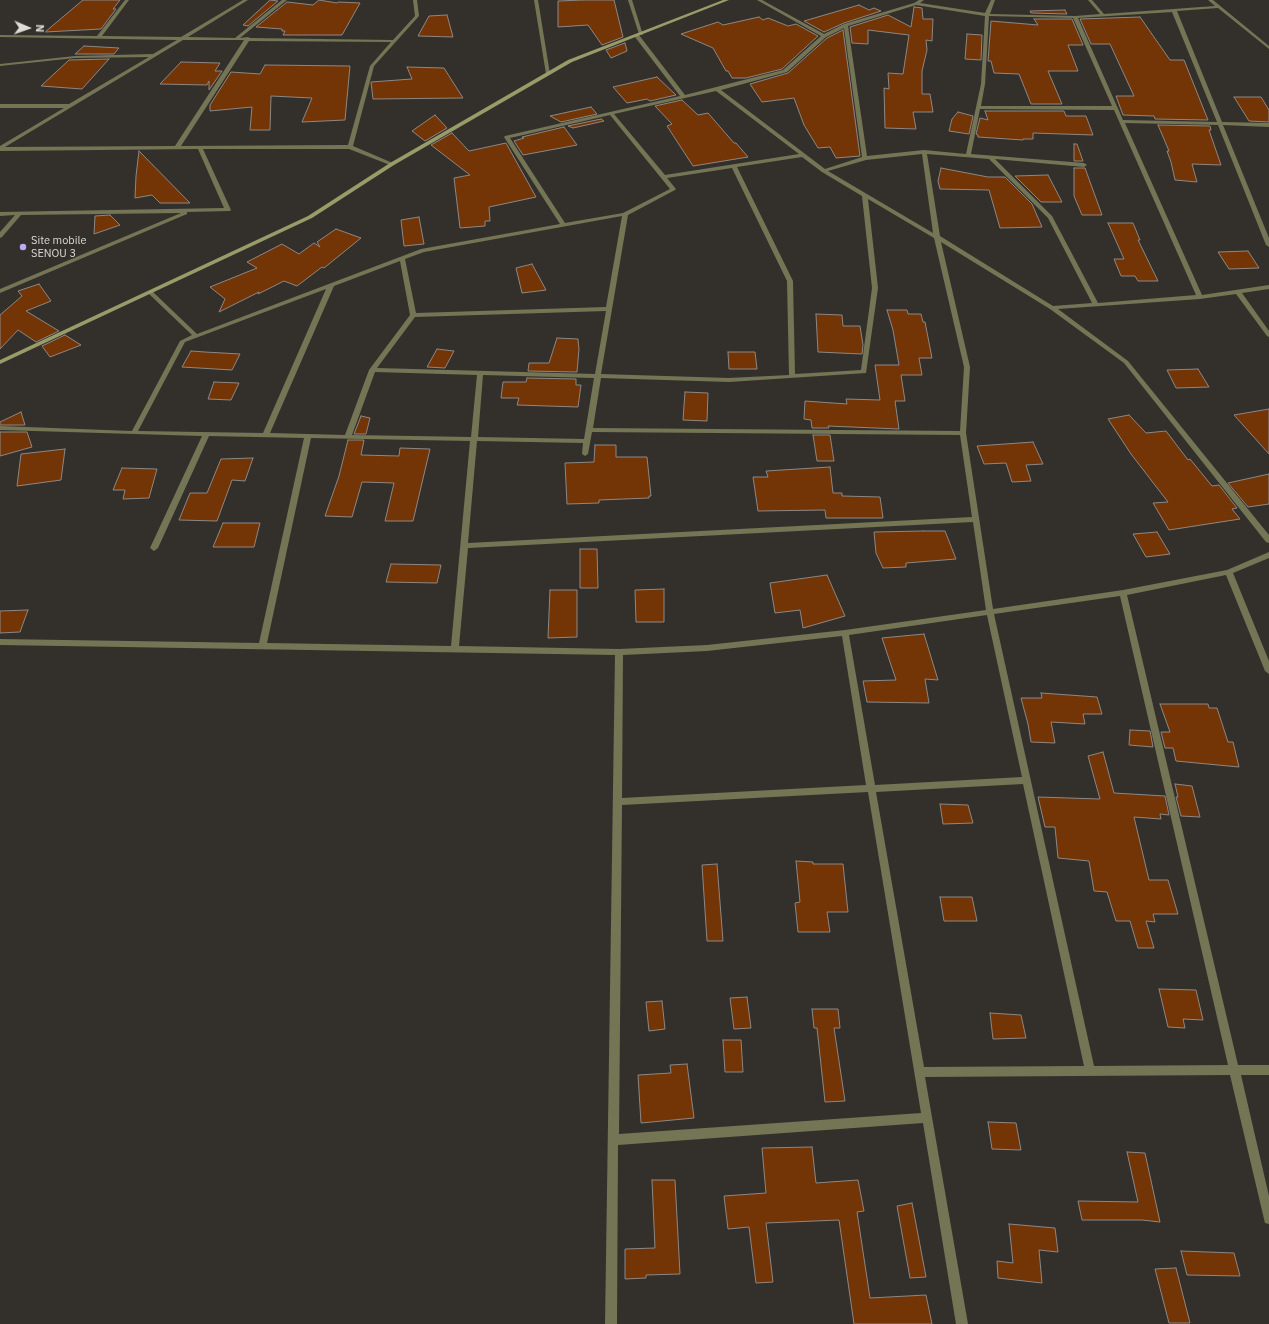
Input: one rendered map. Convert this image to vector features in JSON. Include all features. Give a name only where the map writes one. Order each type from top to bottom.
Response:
[{"type":"street","points":[[99,37],[127,0]]},
{"type":"street","points":[[0,148],[246,0]]},
{"type":"street","points":[[237,38],[285,0]]},
{"type":"street","points":[[350,147],[372,66],[417,16],[415,0]]},
{"type":"street","points":[[536,0],[548,74]]},
{"type":"street","points":[[630,0],[639,35],[684,96]]},
{"type":"street","points":[[0,362],[310,217],[392,164],[570,61],[727,0]]},
{"type":"street","points":[[759,0],[824,36]]},
{"type":"street","points":[[564,225],[507,137],[717,89],[785,71],[824,36],[846,25],[916,4],[922,0]]},
{"type":"street","points":[[968,156],[983,84],[987,15],[994,0]]},
{"type":"street","points":[[1090,0],[1103,15]]},
{"type":"street","points":[[1210,0],[1269,48]]},
{"type":"street","points":[[916,4],[987,15],[1075,17],[1219,7]]},
{"type":"street","points":[[1174,10],[1269,245]]},
{"type":"street","points":[[1075,17],[1200,298]]},
{"type":"street","points":[[846,25],[865,158]]},
{"type":"street","points":[[0,36],[184,37],[395,41]]},
{"type":"street","points":[[177,148],[248,38]]},
{"type":"street","points":[[0,65],[75,57],[154,55]]},
{"type":"street","points":[[717,89],[824,171],[937,236],[1052,308],[1126,362],[1269,540]]},
{"type":"street","points":[[0,106],[70,106]]},
{"type":"street","points":[[978,107],[1116,108]]},
{"type":"street","points":[[134,433],[183,341],[423,250],[625,214],[673,189],[611,113]]},
{"type":"street","points":[[1122,121],[1269,125]]},
{"type":"street","points":[[0,148],[350,147],[392,164]]},
{"type":"street","points":[[0,214],[228,210],[200,148]]},
{"type":"street","points":[[924,152],[937,236],[967,367],[963,433],[990,612],[1090,1071]]},
{"type":"street","points":[[824,171],[865,158],[924,152],[1084,165]]},
{"type":"street","points":[[663,177],[804,155]]},
{"type":"street","points":[[990,158],[1050,217],[1096,305]]},
{"type":"street","points":[[734,166],[790,281],[792,376]]},
{"type":"street","points":[[372,370],[729,380],[864,372],[875,288],[865,195]]},
{"type":"street","points":[[0,291],[190,211]]},
{"type":"street","points":[[0,236],[20,213]]},
{"type":"street","points":[[585,454],[625,214]]},
{"type":"street","points":[[348,437],[372,370],[413,315],[402,258]]},
{"type":"street","points":[[265,436],[331,285]]},
{"type":"street","points":[[1052,308],[1200,298],[1269,287]]},
{"type":"street","points":[[150,292],[196,336]]},
{"type":"street","points":[[1238,292],[1269,335]]},
{"type":"street","points":[[413,315],[609,309]]},
{"type":"street","points":[[455,649],[480,373]]},
{"type":"street","points":[[0,428],[206,435],[587,441]]},
{"type":"street","points":[[589,430],[963,433]]},
{"type":"street","points":[[154,548],[206,435]]},
{"type":"street","points":[[263,645],[308,436]]},
{"type":"street","points":[[464,546],[976,519]]},
{"type":"street","points":[[0,642],[263,645],[619,652],[707,648],[845,633],[1123,593],[1229,572],[1269,555]]},
{"type":"street","points":[[1229,572],[1269,671]]},
{"type":"street","points":[[1123,593],[1269,1219]]},
{"type":"street","points":[[845,633],[962,1324]]},
{"type":"street","points":[[611,1324],[619,652]]},
{"type":"street","points":[[617,802],[1026,780]]},
{"type":"street","points":[[919,1072],[1269,1070]]},
{"type":"street","points":[[613,1140],[927,1118]]},
{"type":"building","points":[[83,0],[120,0],[113,9],[116,9],[101,29],[45,32]]},
{"type":"building","points":[[270,0],[278,1],[248,26],[243,25]]},
{"type":"building","points":[[319,0],[337,3],[360,3],[342,35],[283,35],[285,31],[282,31],[282,29],[256,27],[287,2],[313,5]]},
{"type":"building","points":[[614,0],[623,37],[602,45],[588,25],[558,27],[558,1]]},
{"type":"building","points":[[859,5],[869,10],[874,8],[881,11],[844,23],[824,32],[804,21]]},
{"type":"building","points":[[914,7],[922,8],[923,19],[933,19],[932,41],[926,40],[927,50],[922,71],[922,94],[930,94],[933,112],[913,112],[916,129],[885,128],[884,88],[889,89],[888,73],[903,74],[909,35],[868,30],[868,44],[852,43],[850,27],[888,15],[911,27]]},
{"type":"building","points":[[1065,10],[1067,14],[1031,13],[1030,11]]},
{"type":"building","points":[[447,15],[453,37],[418,36],[429,16]]},
{"type":"building","points":[[759,17],[763,20],[768,18],[788,26],[796,24],[818,36],[782,69],[746,78],[732,78],[728,71],[726,71],[713,48],[681,34],[718,22],[723,25]]},
{"type":"building","points":[[1140,17],[1170,60],[1184,60],[1208,120],[1155,119],[1154,116],[1123,115],[1116,96],[1134,96],[1110,44],[1091,44],[1080,19]]},
{"type":"building","points":[[1034,19],[1072,19],[1083,45],[1068,45],[1078,71],[1048,71],[1062,104],[1031,104],[1019,74],[994,73],[991,61],[988,61],[991,21],[1038,25]]},
{"type":"building","points":[[843,30],[860,156],[836,158],[830,147],[818,148],[804,125],[794,98],[762,102],[750,84],[788,73],[827,38]]},
{"type":"building","points":[[967,34],[982,35],[981,60],[965,59]]},
{"type":"building","points":[[625,43],[627,51],[611,58],[606,50]]},
{"type":"building","points":[[84,46],[119,48],[114,54],[75,54]]},
{"type":"building","points":[[109,59],[82,89],[41,86],[69,60]]},
{"type":"building","points":[[181,62],[220,63],[215,71],[222,71],[209,90],[209,81],[207,85],[160,84]]},
{"type":"building","points":[[265,65],[350,66],[345,120],[302,122],[312,98],[271,96],[270,130],[250,130],[252,107],[210,111],[210,105],[231,72],[260,74]]},
{"type":"building","points":[[407,67],[444,68],[463,98],[373,99],[371,82],[412,79]]},
{"type":"building","points":[[657,77],[676,95],[650,101],[647,99],[627,103],[613,87]]},
{"type":"building","points":[[1234,97],[1261,97],[1269,110],[1269,122],[1249,121]]},
{"type":"building","points":[[682,100],[698,115],[708,113],[748,157],[693,166],[667,126],[672,124],[655,106]]},
{"type":"building","points":[[591,107],[597,114],[561,122],[550,116]]},
{"type":"building","points":[[985,111],[1064,111],[1066,116],[1086,116],[1093,135],[1033,133],[1033,139],[1023,140],[978,137],[976,134],[980,118],[988,120]]},
{"type":"building","points":[[958,112],[973,116],[969,134],[949,131],[952,119]]},
{"type":"building","points":[[435,115],[447,128],[425,141],[412,131]]},
{"type":"building","points":[[601,119],[604,121],[573,128],[568,126]]},
{"type":"building","points":[[1158,125],[1210,126],[1211,130],[1209,130],[1221,165],[1192,164],[1197,182],[1175,180],[1167,151],[1169,151]]},
{"type":"building","points":[[564,127],[577,145],[523,155],[514,141],[524,138],[522,137]]},
{"type":"building","points":[[452,133],[469,151],[506,143],[536,197],[489,207],[490,221],[485,221],[485,226],[460,228],[454,178],[470,175],[431,145]]},
{"type":"building","points":[[1074,144],[1077,144],[1083,161],[1074,161]]},
{"type":"building","points":[[139,151],[190,203],[160,203],[152,195],[135,198]]},
{"type":"building","points":[[941,168],[988,177],[1005,177],[1032,204],[1042,227],[1000,228],[989,190],[940,189],[938,181]]},
{"type":"building","points":[[1074,168],[1085,168],[1102,215],[1082,215],[1074,196]]},
{"type":"building","points":[[1048,175],[1062,202],[1041,202],[1015,176]]},
{"type":"building","points":[[110,215],[120,225],[94,234],[95,216]]},
{"type":"building","points":[[419,217],[424,244],[404,246],[401,220]]},
{"type":"building","points":[[1108,223],[1133,223],[1140,240],[1138,240],[1158,281],[1138,281],[1135,276],[1121,276],[1114,259],[1124,259]]},
{"type":"building","points":[[336,229],[361,238],[324,268],[322,267],[297,286],[284,281],[219,312],[225,299],[210,287],[257,268],[247,262],[282,244],[299,254],[314,243],[320,247],[317,242]]},
{"type":"building","points":[[1248,251],[1259,268],[1229,269],[1218,252]]},
{"type":"building","points":[[532,264],[546,290],[522,293],[516,268]]},
{"type":"building","points":[[39,284],[51,301],[26,311],[59,331],[36,342],[18,330],[0,349],[0,315],[22,296],[18,291]]},
{"type":"building","points":[[887,310],[907,310],[908,314],[921,314],[923,322],[925,322],[932,358],[919,358],[922,375],[901,375],[905,401],[895,401],[899,429],[828,426],[829,428],[812,428],[811,420],[804,419],[805,401],[847,404],[846,399],[880,400],[875,365],[899,365],[893,330]]},
{"type":"building","points":[[816,314],[842,315],[843,326],[860,326],[863,345],[862,354],[818,352]]},
{"type":"building","points":[[65,335],[81,345],[50,357],[42,346]]},
{"type":"building","points":[[557,338],[578,339],[579,349],[577,372],[528,371],[529,363],[549,363]]},
{"type":"building","points":[[437,349],[454,351],[445,368],[427,367]]},
{"type":"building","points":[[191,351],[240,354],[232,370],[182,367]]},
{"type":"building","points":[[728,352],[755,352],[757,369],[729,369]]},
{"type":"building","points":[[1198,369],[1209,387],[1176,388],[1167,370]]},
{"type":"building","points":[[527,378],[576,379],[576,385],[581,385],[578,407],[517,405],[519,398],[501,398],[503,382],[526,382]]},
{"type":"building","points":[[214,382],[239,383],[231,400],[208,399]]},
{"type":"building","points":[[685,392],[708,393],[707,421],[683,420]]},
{"type":"building","points":[[1269,409],[1269,454],[1234,415]]},
{"type":"building","points":[[21,412],[25,425],[0,425],[0,422]]},
{"type":"building","points":[[1129,415],[1146,433],[1166,431],[1188,460],[1190,459],[1212,486],[1219,485],[1237,508],[1232,509],[1240,519],[1169,530],[1153,503],[1168,502],[1131,454],[1108,419]]},
{"type":"building","points":[[361,416],[370,418],[366,434],[354,434]]},
{"type":"building","points":[[0,432],[27,432],[32,447],[0,456]]},
{"type":"building","points":[[813,435],[830,435],[834,461],[817,461]]},
{"type":"building","points":[[348,440],[364,440],[361,455],[399,456],[400,448],[430,449],[413,521],[385,521],[394,483],[362,482],[352,517],[325,516],[339,476]]},
{"type":"building","points":[[1033,442],[1043,464],[1026,465],[1031,481],[1012,482],[1006,463],[984,464],[977,446]]},
{"type":"building","points":[[595,445],[616,445],[616,457],[647,457],[651,496],[649,496],[649,498],[599,500],[599,503],[567,504],[565,463],[594,462]]},
{"type":"building","points":[[65,449],[61,480],[17,486],[21,454]]},
{"type":"building","points":[[253,458],[245,481],[232,480],[217,521],[179,520],[190,493],[207,493],[221,459]]},
{"type":"building","points":[[830,467],[833,493],[842,493],[842,496],[880,497],[883,518],[826,518],[825,510],[758,511],[753,477],[768,477],[766,471]]},
{"type":"building","points":[[122,468],[157,469],[149,498],[123,499],[125,490],[113,490]]},
{"type":"building","points":[[1269,474],[1269,504],[1248,507],[1228,483]]},
{"type":"building","points":[[223,523],[260,523],[254,547],[213,547]]},
{"type":"building","points":[[945,531],[956,559],[906,563],[906,567],[883,568],[876,553],[874,532]]},
{"type":"building","points":[[1157,532],[1170,554],[1146,557],[1133,534]]},
{"type":"building","points":[[580,549],[597,549],[598,588],[580,588]]},
{"type":"building","points":[[391,564],[441,565],[437,583],[386,582]]},
{"type":"building","points":[[827,575],[845,616],[803,628],[800,610],[775,613],[770,583]]},
{"type":"building","points":[[664,589],[664,622],[636,622],[635,590]]},
{"type":"building","points":[[550,590],[577,590],[577,637],[548,638]]},
{"type":"building","points":[[28,610],[20,632],[0,633],[0,611]]},
{"type":"building","points":[[924,634],[938,680],[925,679],[929,703],[867,702],[863,681],[896,680],[882,638]]},
{"type":"building","points":[[1041,693],[1097,697],[1102,714],[1083,714],[1085,724],[1051,722],[1055,743],[1031,742],[1021,698],[1042,698]]},
{"type":"building","points":[[1160,704],[1208,704],[1209,708],[1217,708],[1228,742],[1233,742],[1239,767],[1176,761],[1173,748],[1165,748],[1161,732],[1170,732]]},
{"type":"building","points":[[1130,730],[1150,731],[1153,747],[1129,745]]},
{"type":"building","points":[[1103,752],[1114,793],[1165,796],[1169,815],[1160,814],[1161,819],[1134,817],[1149,880],[1168,880],[1178,914],[1153,914],[1155,922],[1146,921],[1154,948],[1138,948],[1130,921],[1116,921],[1107,892],[1094,891],[1089,861],[1058,858],[1055,827],[1045,827],[1038,797],[1100,799],[1088,756]]},
{"type":"building","points":[[1175,784],[1192,786],[1200,817],[1181,816],[1176,797],[1178,797]]},
{"type":"building","points":[[940,804],[968,805],[973,823],[943,824]]},
{"type":"building","points":[[796,861],[813,862],[813,864],[843,864],[848,912],[827,912],[830,932],[798,932],[795,903],[800,902]]},
{"type":"building","points":[[717,864],[723,941],[707,941],[702,865]]},
{"type":"building","points":[[940,897],[972,897],[977,921],[944,921]]},
{"type":"building","points":[[1159,989],[1196,990],[1203,1020],[1183,1019],[1185,1028],[1168,1027]]},
{"type":"building","points":[[747,997],[751,1028],[734,1029],[730,998]]},
{"type":"building","points":[[662,1001],[665,1029],[649,1031],[646,1002]]},
{"type":"building","points":[[812,1009],[838,1009],[840,1028],[834,1028],[845,1101],[825,1102],[817,1028],[814,1028]]},
{"type":"building","points":[[990,1013],[1021,1015],[1026,1038],[993,1039]]},
{"type":"building","points":[[723,1040],[741,1040],[743,1072],[725,1072]]},
{"type":"building","points":[[687,1064],[694,1118],[641,1123],[638,1075],[671,1073],[670,1065]]},
{"type":"building","points":[[988,1122],[1016,1123],[1021,1150],[992,1149]]},
{"type":"building","points":[[812,1147],[816,1183],[858,1180],[864,1211],[857,1212],[870,1298],[926,1295],[932,1324],[854,1324],[839,1220],[766,1223],[773,1282],[756,1283],[749,1227],[728,1229],[724,1196],[766,1193],[762,1148]]},
{"type":"building","points":[[1127,1152],[1145,1153],[1160,1222],[1142,1220],[1082,1220],[1078,1201],[1138,1202]]},
{"type":"building","points":[[652,1180],[675,1180],[680,1274],[646,1275],[646,1278],[625,1279],[625,1249],[655,1248]]},
{"type":"building","points":[[912,1203],[926,1277],[910,1278],[897,1206]]},
{"type":"building","points":[[1009,1224],[1055,1228],[1058,1252],[1039,1250],[1042,1283],[998,1278],[997,1261],[1013,1263]]},
{"type":"building","points":[[1181,1251],[1234,1253],[1240,1276],[1187,1275]]},
{"type":"building","points":[[1176,1268],[1190,1323],[1169,1323],[1155,1269]]},
{"type":"place","name":"Site mobile SENOU 3","points":[[23,247]]}]
